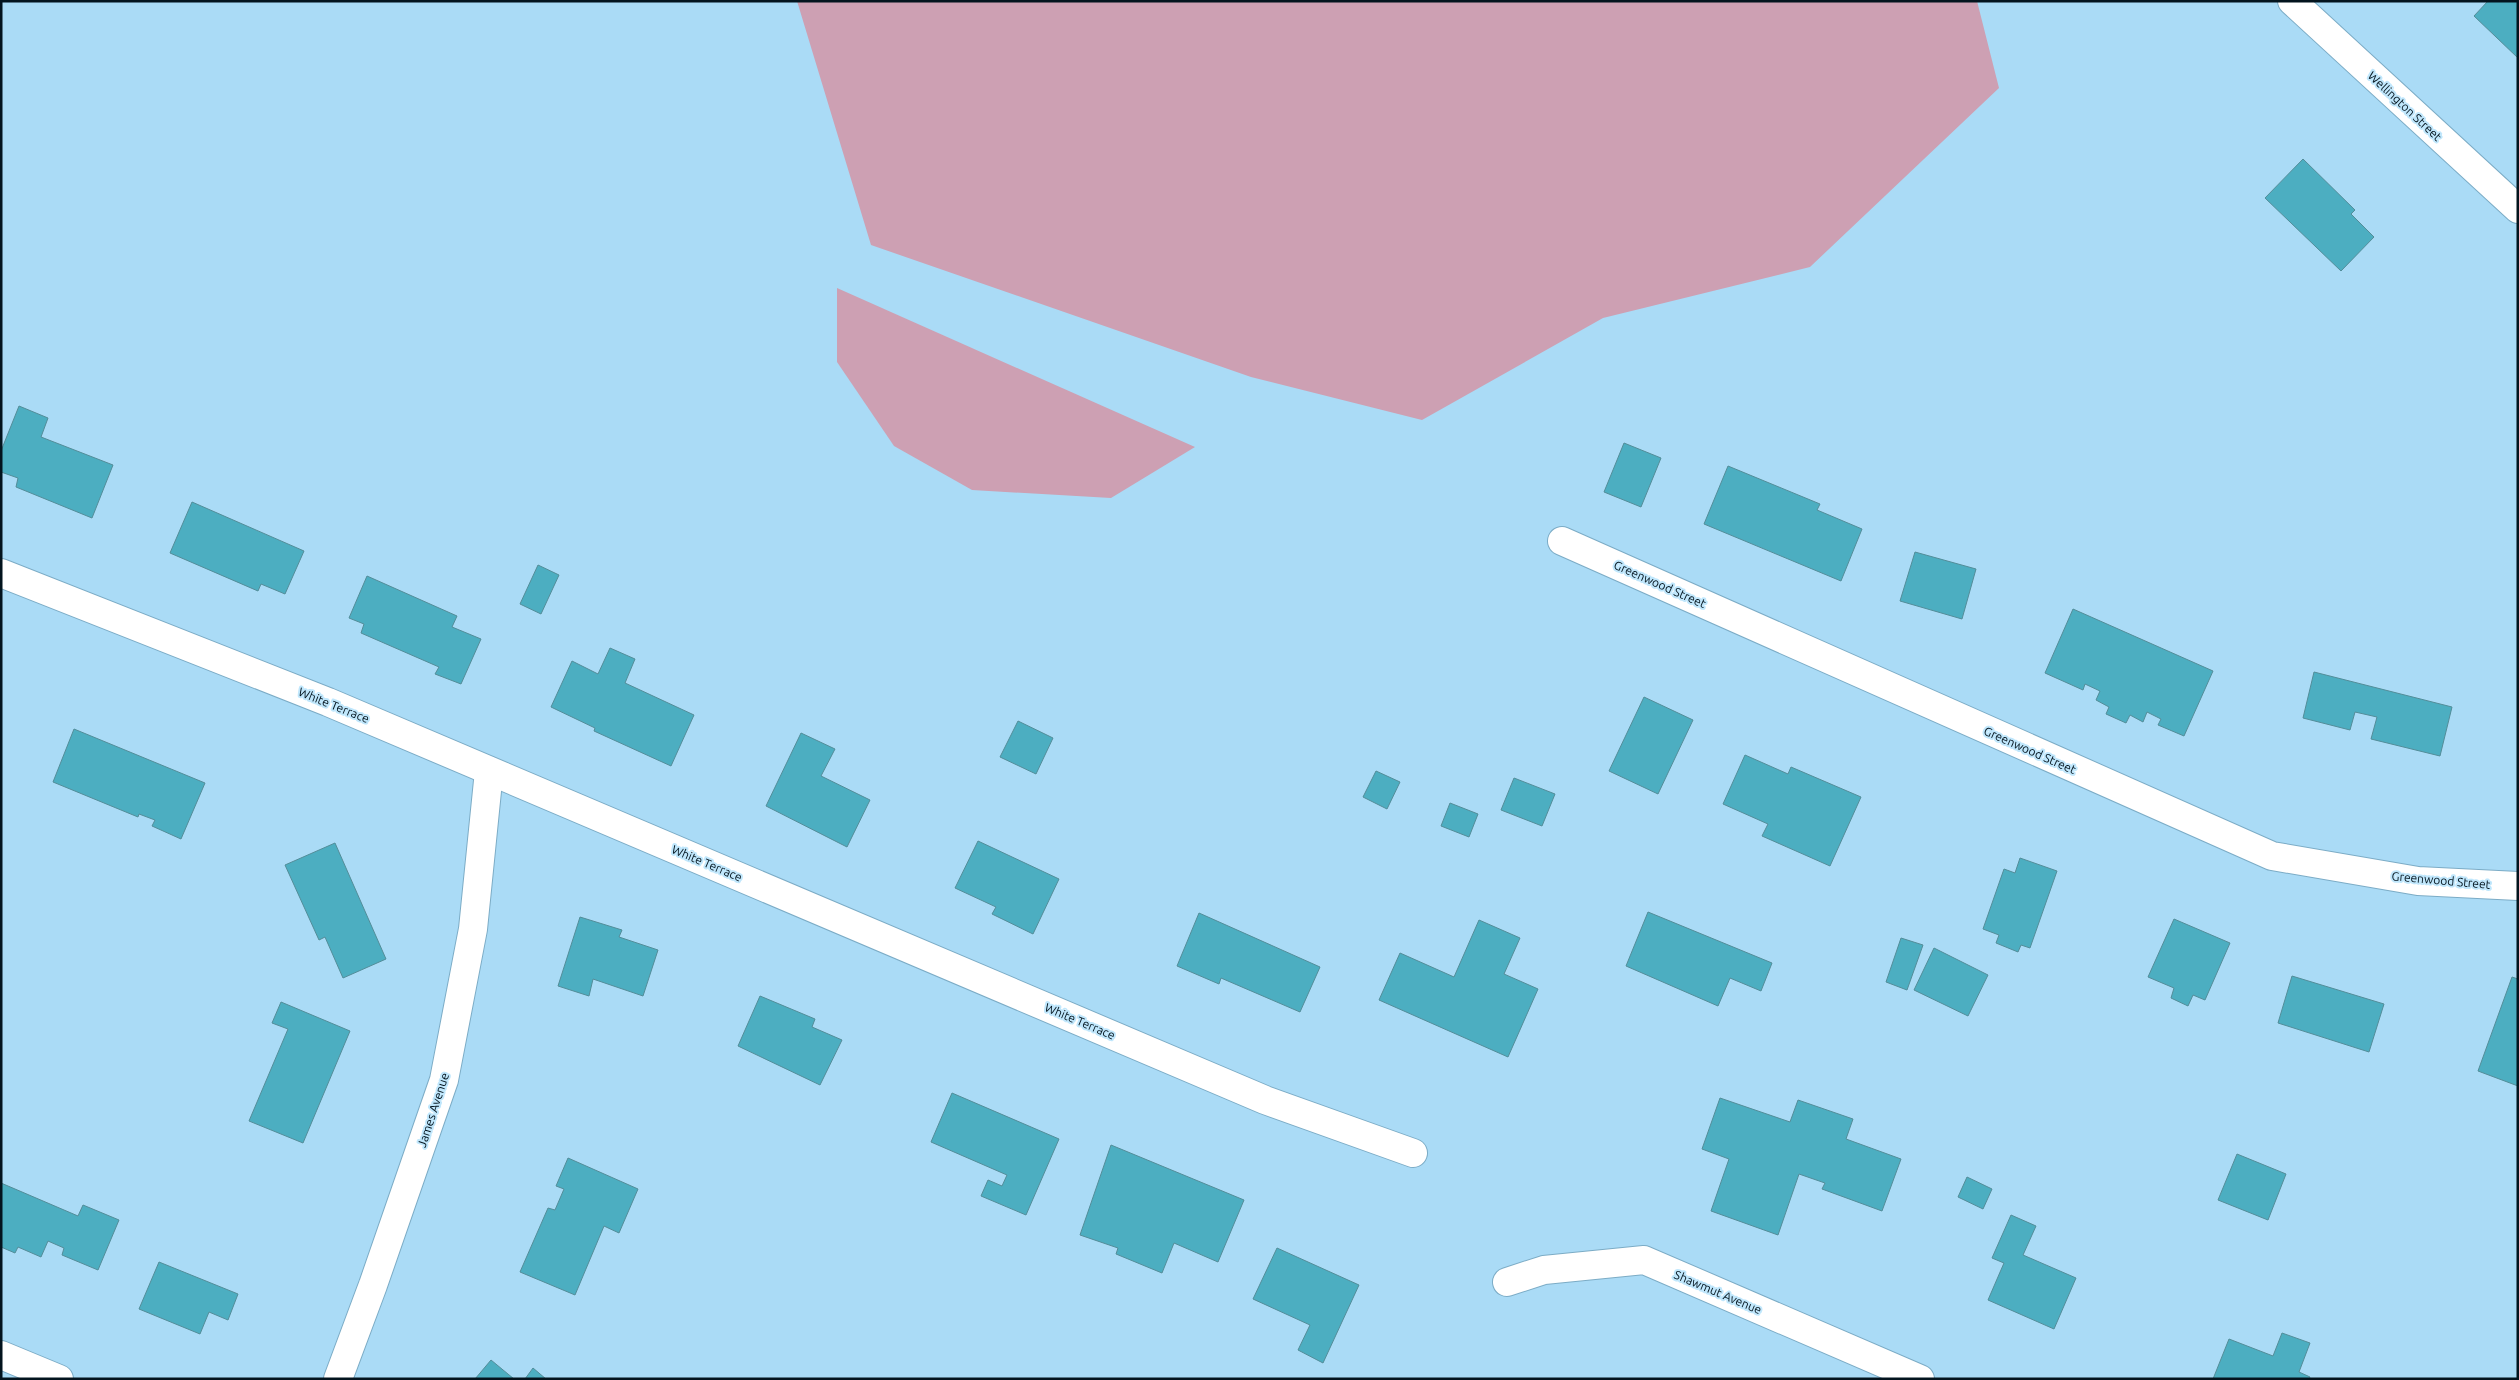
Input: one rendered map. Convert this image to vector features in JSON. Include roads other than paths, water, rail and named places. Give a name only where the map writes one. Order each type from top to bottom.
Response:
[{"type":"street","name":"Wellington Street","points":[[2292,1],[2518,209]]},
{"type":"street","name":"Greenwood Street","points":[[1562,541],[2272,856],[2418,881],[2518,886]]},
{"type":"street","name":"White Terrace","points":[[1,573],[328,702],[1265,1100],[1413,1153]]},
{"type":"street","name":"James Avenue","points":[[338,1379],[444,1080],[473,929],[489,771]]},
{"type":"street","name":"Shawmut Avenue","points":[[1507,1282],[1544,1270],[1644,1260],[1920,1379]]},
{"type":"street","points":[[1,1354],[59,1379]]}]
